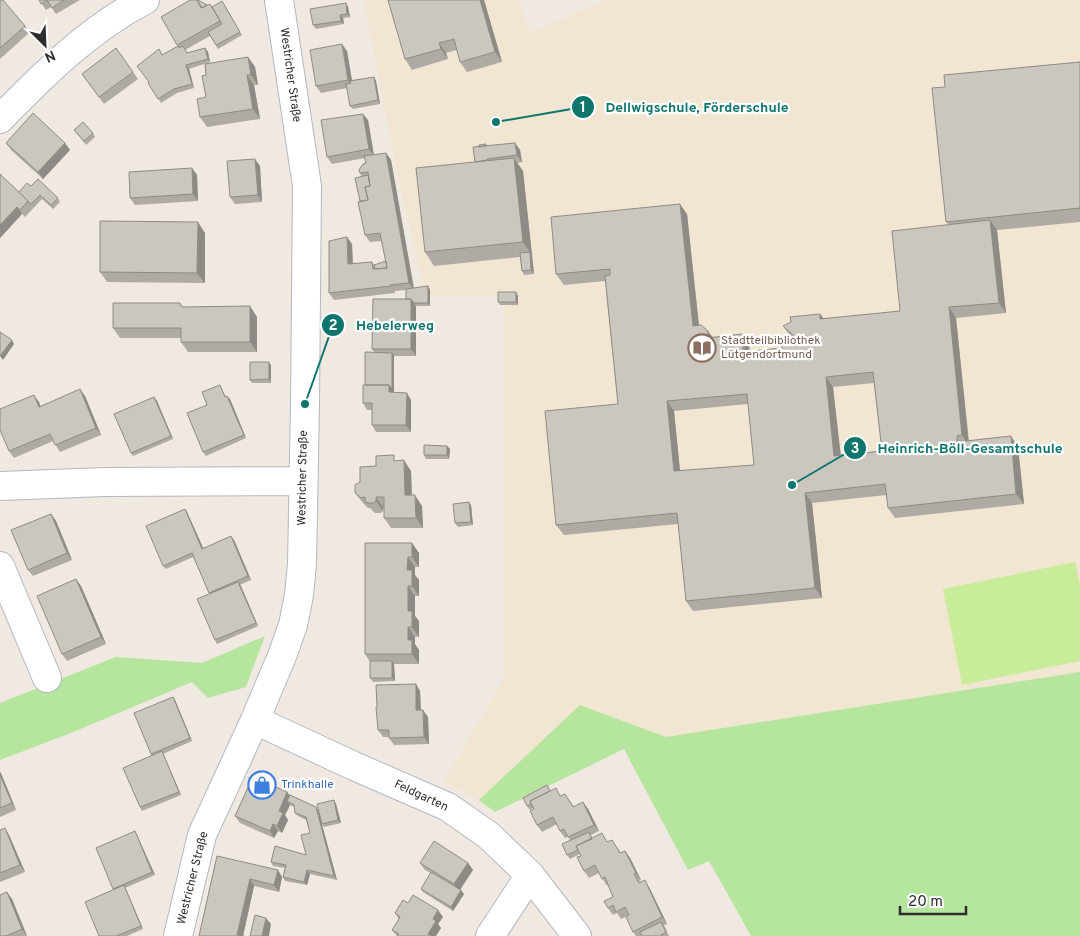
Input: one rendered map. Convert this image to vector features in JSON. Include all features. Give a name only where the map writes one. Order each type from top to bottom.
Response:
[{"type":"street","points":[[0,119],[68,52],[98,29],[145,0]]},
{"type":"street","name":"Westricher Straße","points":[[178,936],[202,835],[282,656],[299,594],[302,564],[307,186],[279,0]]},
{"type":"street","points":[[0,486],[104,482],[302,481]]},
{"type":"street","points":[[0,566],[47,678]]},
{"type":"street","name":"Feldgarten","points":[[255,720],[448,807],[488,835],[530,875],[577,936]]},
{"type":"street","points":[[490,936],[530,875]]},
{"type":"shaded area","points":[[364,0],[519,0],[530,33],[607,0],[1080,0],[1080,672],[666,737],[580,705],[479,800],[444,782],[505,676],[504,297],[425,295],[395,162]]},
{"type":"green space","points":[[1075,562],[1080,585],[1080,661],[962,685],[943,589]]},
{"type":"green space","points":[[265,636],[246,687],[208,698],[192,682],[71,733],[0,760],[0,703],[116,657],[202,663]]},
{"type":"green space","points":[[1080,672],[1080,936],[751,936],[709,861],[688,870],[624,749],[495,812],[479,800],[580,705],[666,737]]},
{"type":"building","points":[[0,0],[3,0],[25,26],[0,48]]},
{"type":"building","points":[[39,0],[47,0],[41,4]]},
{"type":"building","points":[[47,0],[64,0],[52,8]]},
{"type":"building","points":[[190,0],[197,0],[201,8],[210,4],[220,21],[177,45],[161,17]]},
{"type":"building","points":[[198,0],[207,5],[202,8]]},
{"type":"building","points":[[388,0],[480,0],[495,52],[460,62],[454,39],[439,43],[441,49],[405,59]]},
{"type":"building","points":[[222,1],[240,32],[216,45],[208,32],[222,24],[212,7]]},
{"type":"building","points":[[346,3],[347,14],[340,15],[341,21],[313,25],[310,9]]},
{"type":"building","points":[[342,44],[348,80],[316,86],[310,50]]},
{"type":"building","points":[[178,46],[179,48],[183,46],[187,53],[205,48],[208,59],[186,65],[192,84],[174,89],[158,99],[149,82],[137,66],[159,49],[162,55]]},
{"type":"building","points":[[116,48],[133,72],[99,97],[82,74]]},
{"type":"building","points":[[248,57],[251,75],[247,75],[253,109],[200,117],[197,99],[206,97],[202,76],[206,75],[205,64]]},
{"type":"building","points":[[1080,62],[1080,208],[946,222],[932,88],[945,87],[944,75]]},
{"type":"building","points":[[374,77],[378,100],[350,106],[346,84],[351,83],[350,81]]},
{"type":"building","points":[[33,113],[65,143],[38,172],[6,143]]},
{"type":"building","points":[[363,114],[369,149],[327,157],[321,120]]},
{"type":"building","points":[[83,122],[93,133],[84,141],[74,130]]},
{"type":"building","points":[[515,143],[517,155],[475,162],[473,147]]},
{"type":"building","points":[[386,153],[409,283],[329,293],[329,241],[347,237],[348,264],[372,262],[373,269],[387,268],[380,233],[365,235],[358,202],[368,200],[365,187],[370,186],[368,172],[360,173],[359,170],[366,163],[364,156]]},
{"type":"building","points":[[514,158],[523,242],[425,252],[416,168]]},
{"type":"building","points":[[255,159],[258,195],[230,197],[227,161]]},
{"type":"building","points":[[192,168],[193,194],[130,198],[129,172]]},
{"type":"building","points":[[0,174],[28,201],[20,210],[17,207],[0,225]]},
{"type":"building","points":[[368,175],[370,186],[365,187],[368,200],[360,201],[355,178]]},
{"type":"building","points":[[38,179],[58,198],[51,205],[40,195],[31,204],[19,192],[27,183],[31,186]]},
{"type":"building","points":[[680,204],[693,326],[701,325],[708,331],[708,338],[742,334],[743,352],[782,348],[782,345],[794,343],[794,336],[783,326],[791,322],[790,317],[820,314],[820,319],[900,311],[892,231],[990,220],[999,303],[949,307],[962,435],[957,436],[957,442],[1011,436],[1016,494],[888,508],[885,484],[805,493],[815,588],[686,601],[677,513],[556,525],[545,411],[618,404],[605,276],[610,275],[610,269],[556,274],[551,217]],"holes":[[[873,372],[882,451],[834,456],[826,377]],[[747,394],[754,465],[674,471],[667,401]]]},
{"type":"building","points":[[100,221],[198,222],[197,273],[100,272]]},
{"type":"building","points":[[530,252],[531,270],[522,271],[520,253]]},
{"type":"building","points":[[386,261],[387,268],[375,269],[374,265]]},
{"type":"building","points":[[428,286],[428,303],[414,303],[411,299],[406,299],[406,289]]},
{"type":"building","points":[[498,292],[516,292],[516,302],[498,302]]},
{"type":"building","points":[[373,299],[411,299],[411,349],[372,349]]},
{"type":"building","points":[[113,303],[180,303],[182,307],[250,306],[250,342],[181,342],[181,328],[113,328]]},
{"type":"building","points":[[0,332],[12,340],[0,356]]},
{"type":"building","points":[[365,352],[392,353],[392,389],[389,385],[365,385]]},
{"type":"building","points":[[250,362],[269,362],[269,379],[250,380]]},
{"type":"building","points":[[220,385],[225,397],[227,396],[244,435],[203,452],[187,413],[207,405],[202,392]]},
{"type":"building","points":[[363,385],[389,385],[389,392],[407,393],[406,425],[372,425],[372,403],[363,403]]},
{"type":"building","points":[[80,389],[96,428],[55,445],[50,434],[9,451],[0,430],[0,409],[34,395],[39,407]]},
{"type":"building","points":[[154,397],[171,436],[131,453],[114,414]]},
{"type":"building","points":[[424,445],[447,446],[447,455],[424,455]]},
{"type":"building","points":[[394,455],[394,461],[404,460],[405,495],[415,495],[416,518],[384,518],[384,497],[376,497],[374,503],[368,503],[365,501],[365,497],[361,498],[355,493],[355,485],[360,482],[360,467],[376,466],[376,456]]},
{"type":"building","points":[[469,502],[471,522],[455,523],[453,504]]},
{"type":"building","points":[[185,509],[202,549],[231,536],[248,576],[209,593],[192,553],[163,566],[146,526]]},
{"type":"building","points":[[51,514],[67,553],[28,570],[11,530]]},
{"type":"building","points":[[365,543],[412,543],[412,557],[408,557],[407,570],[412,570],[412,586],[408,586],[408,611],[412,611],[412,627],[408,627],[408,640],[412,640],[412,654],[365,654]]},
{"type":"building","points":[[76,579],[101,637],[62,654],[37,596]]},
{"type":"building","points":[[238,582],[256,623],[215,640],[197,599]]},
{"type":"building","points":[[370,661],[392,661],[392,678],[370,678]]},
{"type":"building","points":[[416,684],[416,710],[423,710],[424,737],[389,738],[389,730],[378,730],[376,685]]},
{"type":"building","points":[[173,697],[190,738],[151,754],[134,713]]},
{"type":"building","points":[[162,751],[179,792],[140,807],[123,768]]},
{"type":"building","points":[[0,775],[12,803],[0,808]]},
{"type":"building","points":[[250,777],[287,792],[279,811],[283,813],[277,826],[273,824],[270,831],[235,816],[251,781]]},
{"type":"building","points":[[547,785],[550,791],[530,801],[531,804],[527,806],[523,798]]},
{"type":"building","points":[[556,788],[560,796],[565,794],[573,807],[583,802],[594,825],[568,837],[564,829],[560,831],[553,817],[537,825],[530,811],[534,809],[530,801]]},
{"type":"building","points":[[290,795],[316,807],[334,876],[307,870],[304,882],[283,877],[286,865],[271,862],[275,846],[306,855],[301,835],[310,833],[306,817],[295,813],[294,805],[287,801]]},
{"type":"building","points":[[334,800],[338,820],[322,824],[317,804]]},
{"type":"building","points":[[5,828],[20,865],[0,873],[0,830]]},
{"type":"building","points":[[135,831],[152,872],[113,889],[96,848]]},
{"type":"building","points":[[589,832],[592,839],[576,846],[578,850],[567,855],[562,844]]},
{"type":"building","points":[[602,833],[607,842],[612,840],[620,853],[625,851],[639,883],[645,880],[662,917],[633,932],[626,917],[629,915],[625,907],[616,912],[613,905],[608,908],[604,901],[613,897],[605,877],[602,879],[595,865],[584,871],[577,857],[581,856],[576,846]]},
{"type":"building","points":[[434,841],[468,863],[454,884],[420,863]]},
{"type":"building","points":[[217,856],[278,870],[274,885],[250,879],[237,935],[244,936],[199,936]]},
{"type":"building","points":[[431,872],[461,890],[451,907],[421,889]]},
{"type":"building","points":[[124,885],[141,926],[116,936],[99,936],[85,902]]},
{"type":"building","points":[[7,892],[22,929],[6,936],[0,936],[0,895]]},
{"type":"building","points":[[413,895],[438,910],[433,919],[436,921],[428,934],[432,936],[397,936],[399,934],[392,930],[400,917],[395,913],[403,900],[408,903]]},
{"type":"building","points":[[255,915],[266,918],[262,936],[250,936]]},
{"type":"building","points":[[661,922],[666,932],[662,936],[642,936],[640,932]]},
{"type":"place","name":"Dellwigschule, Förderschule","points":[[496,122]]},
{"type":"place","name":"Stadtteilbibliothek Lütgendortmund","points":[[702,348]]},
{"type":"place","name":"Hebelerweg","points":[[305,404]]},
{"type":"place","name":"Heinrich-Böll-Gesamtschule","points":[[792,485]]},
{"type":"place","name":"Trinkhalle","points":[[262,785]]}]
